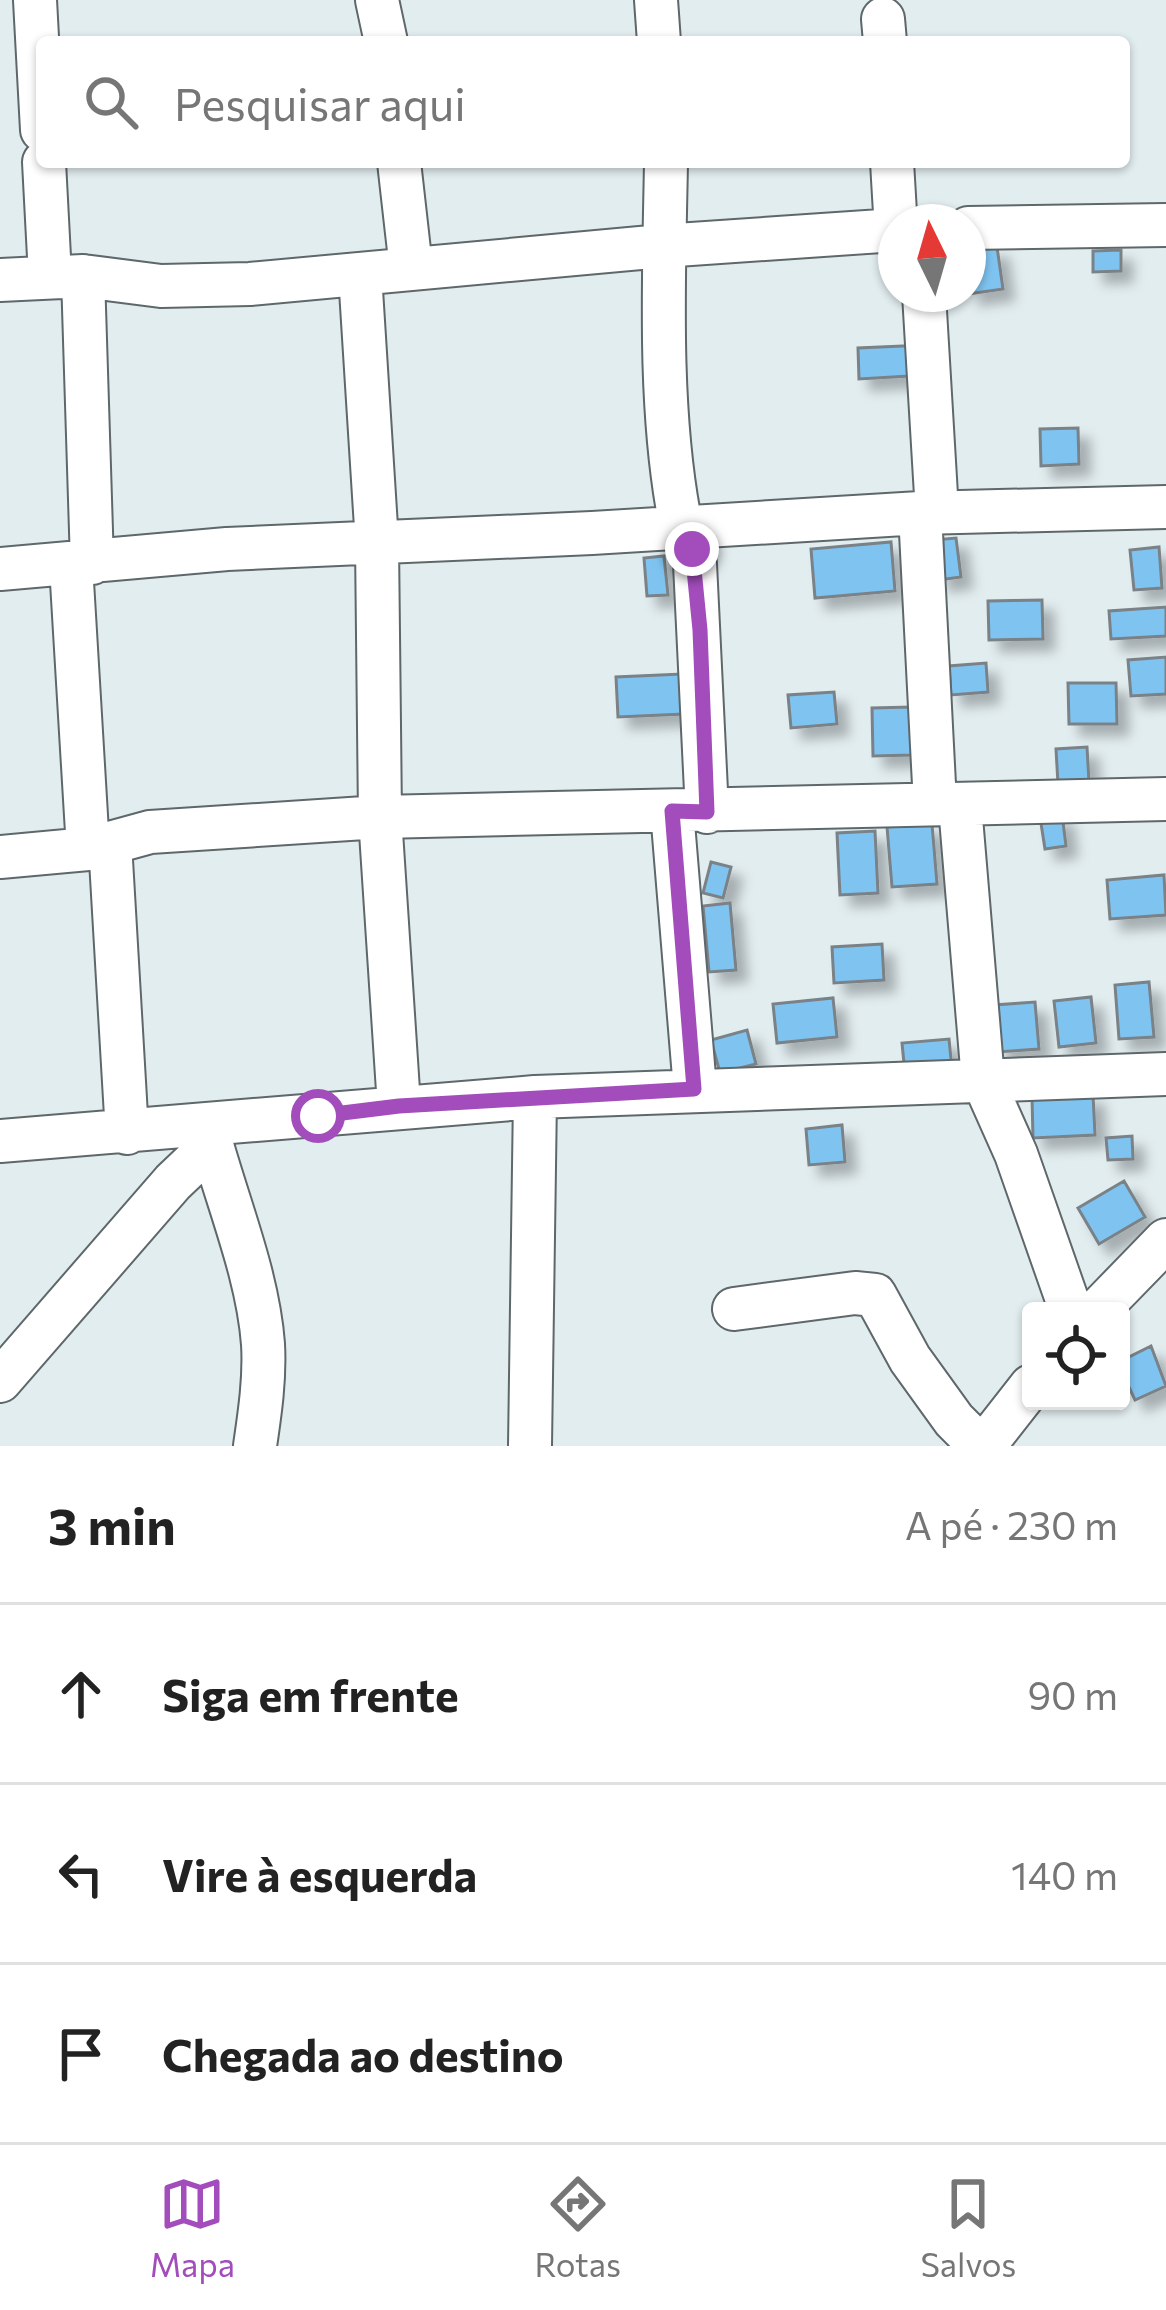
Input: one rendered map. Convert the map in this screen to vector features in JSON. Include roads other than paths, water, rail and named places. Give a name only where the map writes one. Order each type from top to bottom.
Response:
[{"type":"street","points":[[35,0],[37,36]]},
{"type":"street","points":[[377,0],[385,36]]},
{"type":"street","points":[[656,0],[659,36]]},
{"type":"street","points":[[45,168],[66,276],[99,846],[127,1133]]},
{"type":"street","points":[[400,168],[411,268]]},
{"type":"street","points":[[666,168],[662,246],[671,453],[680,526],[694,564],[690,812],[694,1089]]},
{"type":"street","points":[[892,168],[894,204]]},
{"type":"street","points":[[986,228],[1166,225]]},
{"type":"street","points":[[0,280],[66,276],[160,286],[250,284],[878,231]]},
{"type":"street","points":[[360,274],[377,544],[380,817],[399,1106]]},
{"type":"street","points":[[924,312],[929,512],[947,804],[983,1081],[1016,1154],[1068,1302]]},
{"type":"street","points":[[0,568],[227,549],[929,512],[1166,507]]},
{"type":"street","points":[[0,856],[99,846],[150,832],[380,817],[1166,799]]},
{"type":"street","points":[[0,1141],[127,1133],[212,1135],[399,1106],[535,1097],[1166,1074]]},
{"type":"street","points":[[530,1446],[535,1097]]},
{"type":"street","points":[[0,1381],[212,1135]]},
{"type":"street","points":[[212,1135],[263,1340],[264,1378],[255,1446]]},
{"type":"street","points":[[1106,1302],[1166,1240]]},
{"type":"street","points":[[734,1309],[866,1292],[875,1295],[910,1359],[954,1420],[982,1446],[1022,1398]]}]
